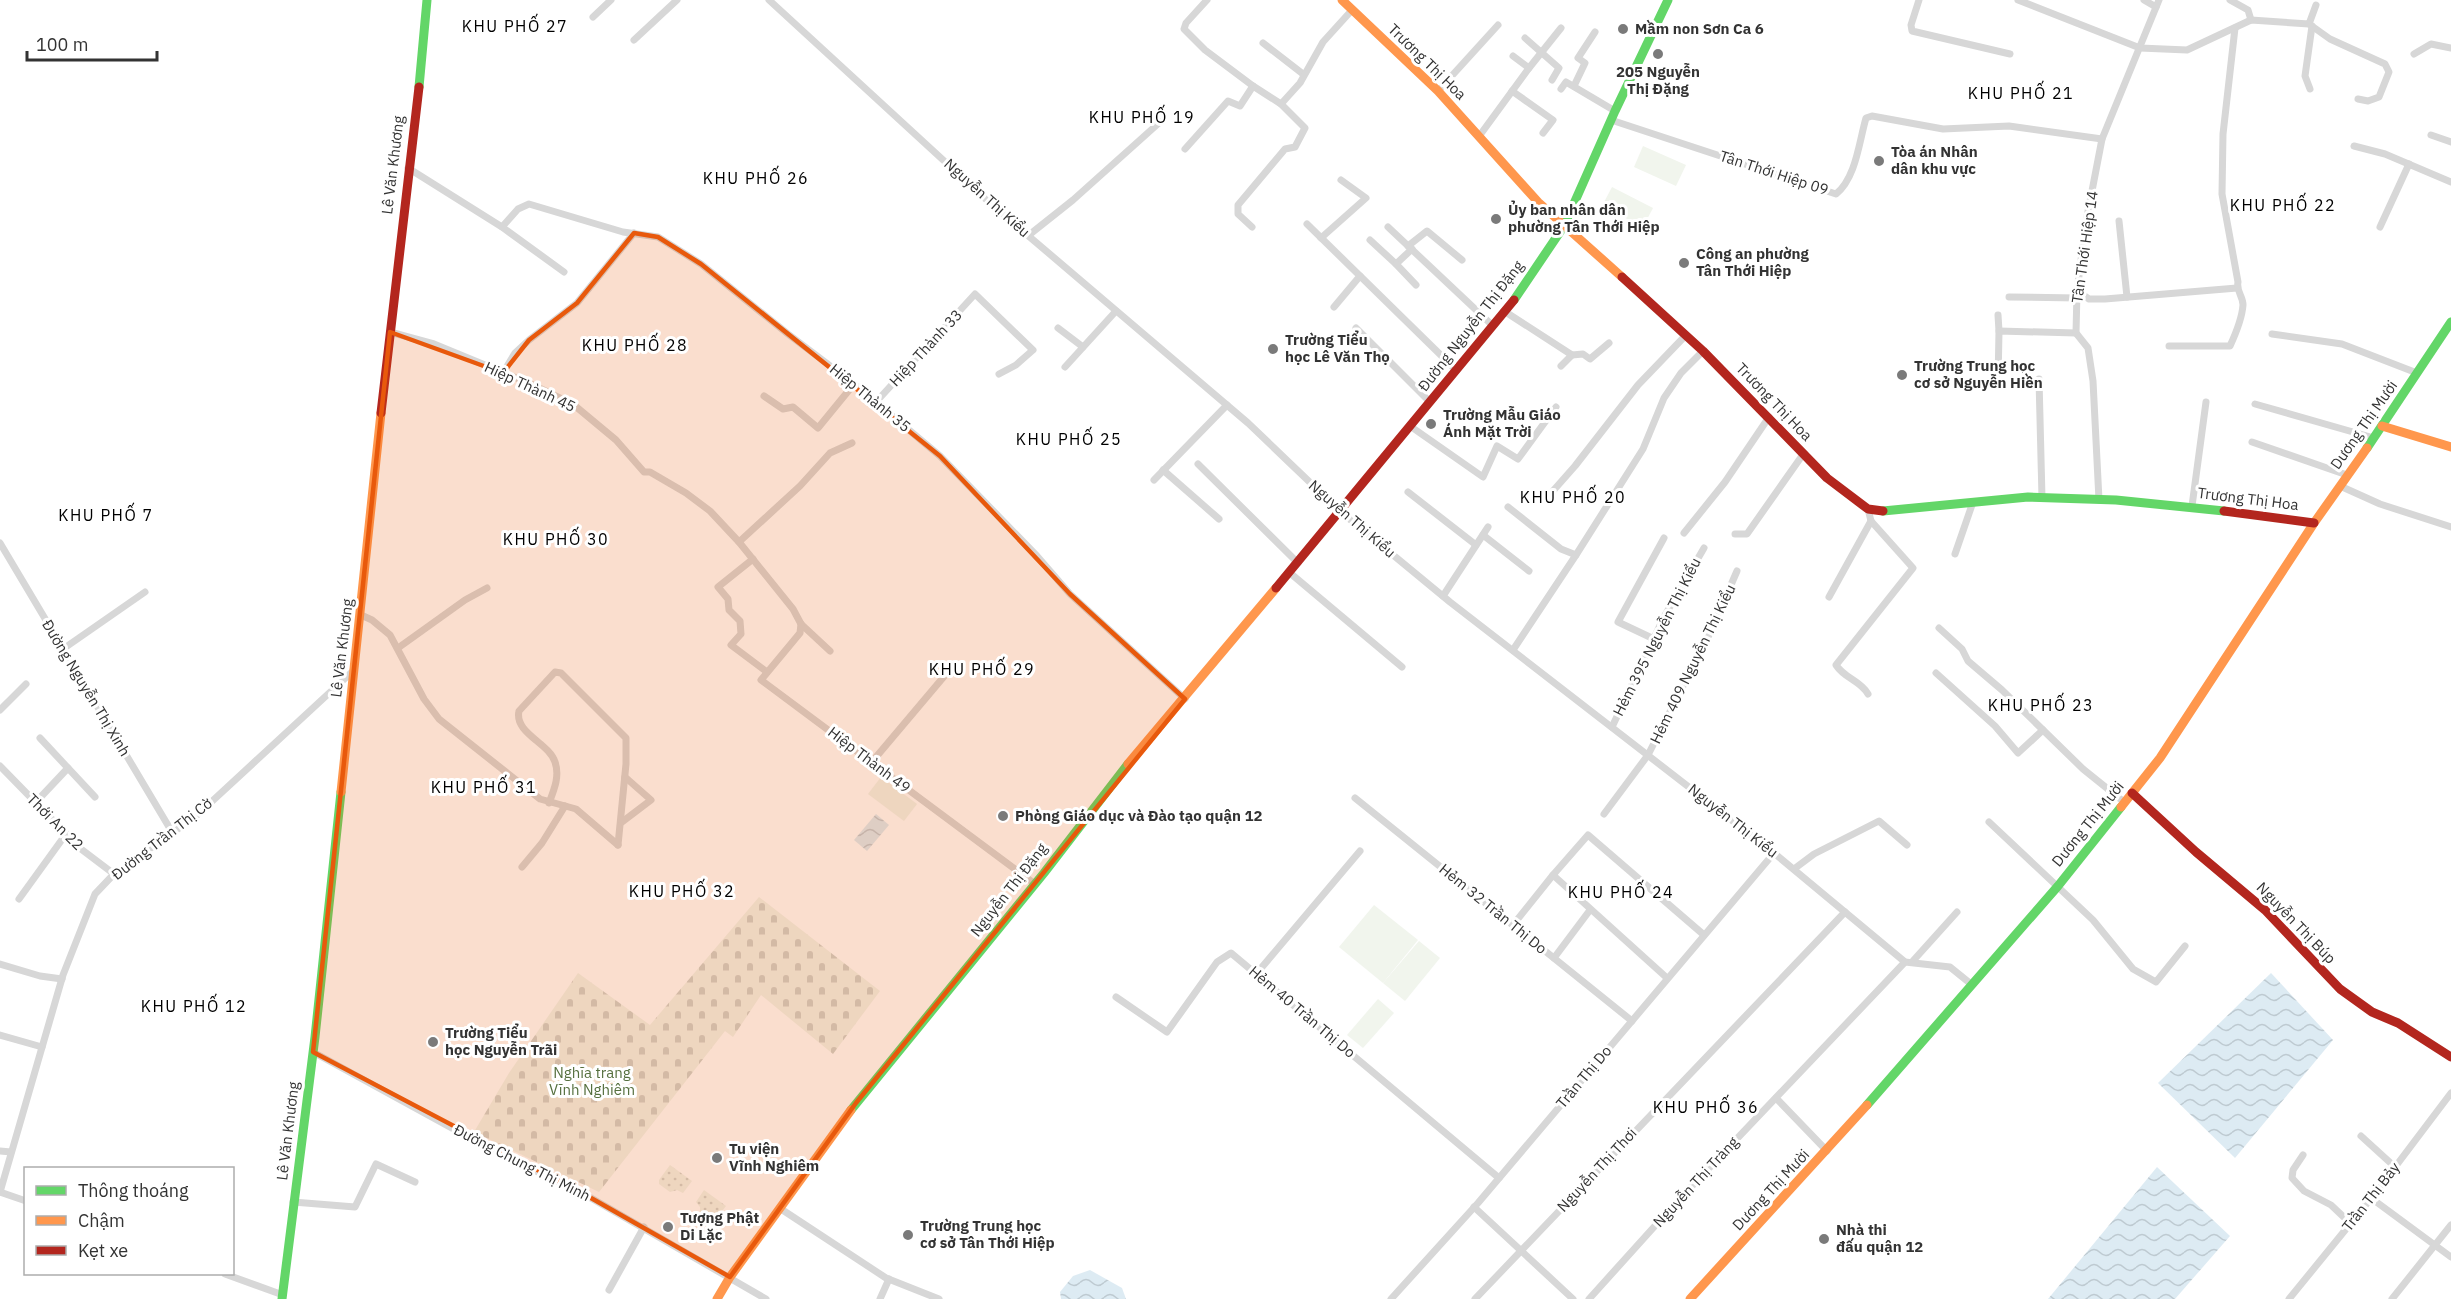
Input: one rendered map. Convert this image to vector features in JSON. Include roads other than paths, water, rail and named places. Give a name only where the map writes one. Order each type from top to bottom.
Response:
[{"type":"street","name":"Lê Văn Khương","points":[[283,1297],[313,1052],[428,0]]},
{"type":"street","points":[[593,17],[611,0]]},
{"type":"street","points":[[634,40],[677,0]]},
{"type":"street","name":"Nguyễn Thị Kiểu","points":[[769,0],[991,204],[1227,405],[1341,512],[1443,596],[1774,853],[1908,962]]},
{"type":"street","points":[[1207,0],[1186,23],[1184,29],[1205,50],[1281,104],[1305,128],[1295,147],[1285,149],[1238,205],[1238,214],[1252,227]]},
{"type":"street","name":"Trương Thị Hoa","points":[[1342,0],[1438,92],[1564,226],[1703,351],[1827,478],[1868,509],[1879,511],[2042,498],[2192,506],[2314,522]]},
{"type":"street","points":[[1562,89],[1566,82],[1574,86],[1613,115],[1668,0]]},
{"type":"street","points":[[1919,0],[1911,25],[1912,31],[2010,54]]},
{"type":"street","points":[[2018,0],[2140,48],[2187,50],[2251,20],[2311,26],[2330,39],[2385,64],[2389,72],[2379,97],[2368,100],[2358,99]]},
{"type":"street","points":[[2144,0],[2157,4]]},
{"type":"street","points":[[2230,0],[2248,10],[2251,20]]},
{"type":"street","name":"Tân Thới Hiệp 14","points":[[2099,500],[2093,381],[2088,348],[2076,333],[2077,294],[2086,222],[2102,139],[2157,4]]},
{"type":"street","points":[[2310,89],[2305,76],[2316,5]]},
{"type":"street","points":[[1281,104],[1300,82],[1323,42],[1352,10]]},
{"type":"street","points":[[1438,92],[1498,25]]},
{"type":"street","points":[[1480,135],[1561,28]]},
{"type":"street","points":[[2169,346],[2230,346],[2240,321],[2243,302],[2237,288],[2238,282],[2222,194],[2223,134],[2235,28]]},
{"type":"street","points":[[1574,86],[1585,63],[1578,58],[1595,32]]},
{"type":"street","points":[[1525,38],[1560,68],[1552,80]]},
{"type":"street","points":[[1263,43],[1303,74]]},
{"type":"street","points":[[2414,54],[2431,44],[2451,48]]},
{"type":"street","points":[[1513,56],[1529,68]]},
{"type":"street","points":[[1185,148],[1228,101],[1240,106],[1253,86]]},
{"type":"street","points":[[1512,91],[1553,120],[1544,133]]},
{"type":"street","name":"Tân Thới Hiệp 09","points":[[1613,115],[1836,194],[1843,188],[1849,177],[1866,118],[1872,116],[1943,129],[2009,126],[2102,139]]},
{"type":"street","name":"Đường Nguyễn Thị Đặng","points":[[1341,512],[1455,369],[1520,293],[1564,226],[1613,115]]},
{"type":"street","points":[[1029,235],[1160,122]]},
{"type":"street","points":[[2431,135],[2451,142]]},
{"type":"street","points":[[2354,147],[2385,154],[2451,182]]},
{"type":"street","points":[[2380,227],[2409,164]]},
{"type":"street","points":[[408,168],[502,228],[564,272]]},
{"type":"street","points":[[1321,238],[1366,198],[1341,180]]},
{"type":"street","name":"Hiệp Thành 35","points":[[502,228],[518,209],[529,204],[603,227],[658,237],[683,251],[855,384],[960,475],[1070,594],[1185,699]]},
{"type":"street","points":[[2119,221],[2127,297]]},
{"type":"street","points":[[1307,224],[1455,369]]},
{"type":"street","points":[[1388,227],[1492,325]]},
{"type":"street","points":[[1396,264],[1427,231],[1462,260]]},
{"type":"street","points":[[503,373],[514,353],[577,303],[634,233]]},
{"type":"street","points":[[1370,240],[1416,285]]},
{"type":"street","points":[[1334,307],[1360,276]]},
{"type":"street","points":[[2010,297],[2077,294],[2089,299],[2237,288]]},
{"type":"street","name":"Hiệp Thành 33","points":[[876,402],[975,294],[1033,350],[1016,365],[999,374]]},
{"type":"street","points":[[1065,367],[1116,310]]},
{"type":"street","points":[[1504,311],[1572,355],[1583,354],[1590,359],[1609,343]]},
{"type":"street","points":[[1998,315],[1998,382]]},
{"type":"street","name":"Dương Thị Mười","points":[[1690,1299],[1827,1151],[2058,886],[2132,793],[2182,726],[2314,522],[2374,438],[2451,322]]},
{"type":"street","points":[[1058,328],[1083,347]]},
{"type":"street","points":[[1356,328],[1430,402]]},
{"type":"street","points":[[1999,331],[2076,333]]},
{"type":"street","name":"Hiệp Thành 45","points":[[390,332],[434,344],[574,405],[616,440],[644,472],[650,472],[686,493],[710,511],[753,559],[793,609],[801,624],[830,651]]},
{"type":"street","points":[[2272,334],[2342,344],[2417,373]]},
{"type":"street","points":[[1545,500],[1575,466],[1638,385],[1686,335]]},
{"type":"street","points":[[1513,650],[1643,449],[1664,398],[1681,373],[1703,351]]},
{"type":"street","points":[[1561,366],[1572,355]]},
{"type":"street","points":[[2039,379],[2042,498]]},
{"type":"street","points":[[764,396],[783,409],[793,407],[818,428],[855,384]]},
{"type":"street","points":[[2192,506],[2206,402]]},
{"type":"street","points":[[2255,404],[2374,438]]},
{"type":"street","points":[[1154,480],[1227,405]]},
{"type":"street","points":[[1410,426],[1483,477],[1497,446],[1518,459],[1556,407]]},
{"type":"street","points":[[1684,533],[1725,482],[1769,417]]},
{"type":"street","points":[[2382,426],[2451,447]]},
{"type":"street","points":[[2252,442],[2347,475]]},
{"type":"street","points":[[739,542],[792,494],[830,453],[852,443]]},
{"type":"street","points":[[1736,534],[1747,534],[1804,453]]},
{"type":"street","points":[[1198,464],[1298,563]]},
{"type":"street","points":[[1163,470],[1219,519]]},
{"type":"street","points":[[2340,486],[2380,504],[2451,527]]},
{"type":"street","points":[[1408,492],[1476,545]]},
{"type":"street","points":[[1955,554],[1973,502]]},
{"type":"street","points":[[1508,507],[1561,549],[1576,555]]},
{"type":"street","points":[[1868,509],[1871,520],[1913,568],[1836,665],[1842,674],[1863,685],[1868,694]]},
{"type":"street","name":"Nguyễn Thị Đặng","points":[[717,1299],[730,1277],[856,1103],[1035,884],[1131,760],[1341,512]]},
{"type":"street","points":[[1829,597],[1871,520]]},
{"type":"street","points":[[1443,596],[1488,527]]},
{"type":"street","points":[[1483,535],[1529,571]]},
{"type":"street","points":[[1654,639],[1618,622],[1664,538]]},
{"type":"street","name":"Đường Nguyễn Thị Xinh","points":[[0,543],[172,832]]},
{"type":"street","name":"Hẻm 395 Nguyễn Thị Kiểu","points":[[1612,727],[1654,639],[1704,548]]},
{"type":"street","points":[[753,559],[718,587],[728,599],[729,610],[740,621],[741,634],[731,645],[767,672],[800,633],[801,624]]},
{"type":"street","name":"Hẻm 409 Nguyễn Thị Kiểu","points":[[1604,814],[1648,755],[1711,631],[1737,572]]},
{"type":"street","points":[[1290,573],[1402,667]]},
{"type":"street","points":[[398,648],[465,600],[487,588]]},
{"type":"street","points":[[63,649],[145,592]]},
{"type":"street","points":[[361,615],[379,625],[390,635],[419,690],[439,718],[540,799],[549,803],[576,809],[618,845],[622,822],[626,738],[561,673],[555,672],[519,711],[518,717],[522,725],[555,759],[556,776],[549,803]]},
{"type":"street","points":[[1939,628],[1962,650],[1968,661],[2083,769],[2124,802]]},
{"type":"street","points":[[871,763],[952,667]]},
{"type":"street","name":"Đường Trần Thị Cờ","points":[[0,1192],[62,979],[95,894],[114,874],[195,817],[353,670]]},
{"type":"street","name":"Hiệp Thành 49","points":[[767,672],[760,680],[1035,884]]},
{"type":"street","points":[[1936,673],[1995,726],[2018,753],[2043,730]]},
{"type":"street","points":[[0,711],[26,684]]},
{"type":"street","points":[[40,738],[94,797]]},
{"type":"street","name":"Thới An 22","points":[[0,766],[81,849],[114,874]]},
{"type":"street","points":[[36,802],[68,768]]},
{"type":"street","points":[[622,822],[651,800],[625,777]]},
{"type":"street","name":"Nguyễn Thị Búp","points":[[2132,793],[2196,852],[2265,910],[2340,989],[2372,1012],[2398,1023],[2451,1056]]},
{"type":"street","name":"Hẻm 32 Trần Thị Do","points":[[1355,798],[1632,1021]]},
{"type":"street","points":[[522,867],[542,843],[565,806]]},
{"type":"street","points":[[1794,869],[1814,854],[1879,821],[1907,846]]},
{"type":"street","points":[[1989,822],[2092,920],[2133,969],[2156,982],[2185,946]]},
{"type":"street","points":[[19,899],[66,834]]},
{"type":"street","points":[[1513,925],[1588,835],[1704,935]]},
{"type":"street","points":[[1257,973],[1360,850]]},
{"type":"street","name":"Trần Thị Do","points":[[1391,1299],[1499,1178],[1774,853]]},
{"type":"street","points":[[1553,875],[1667,978]]},
{"type":"street","points":[[1554,958],[1590,910]]},
{"type":"street","name":"Nguyễn Thị Thơi","points":[[1475,1299],[1845,912]]},
{"type":"street","name":"Nguyễn Thị Tràng","points":[[1589,1299],[1672,1207],[1957,912]]},
{"type":"street","name":"Hẻm 40 Trần Thị Do","points":[[1116,997],[1166,1033],[1217,962],[1231,953],[1499,1178]]},
{"type":"street","points":[[1908,962],[1950,967],[1971,984]]},
{"type":"street","points":[[0,964],[40,976],[62,979]]},
{"type":"street","points":[[0,1035],[42,1047]]},
{"type":"street","name":"Đường Chung Thị Minh","points":[[313,1052],[479,1143],[591,1198],[765,1299]]},
{"type":"street","name":"Trần Thị Bảy","points":[[2289,1299],[2371,1198],[2451,1093]]},
{"type":"street","points":[[1776,1098],[1827,1151]]},
{"type":"street","points":[[2361,1136],[2395,1167]]},
{"type":"street","points":[[0,1151],[11,1152]]},
{"type":"street","points":[[2303,1155],[2293,1170],[2292,1178],[2304,1191],[2331,1205],[2350,1223]]},
{"type":"street","points":[[294,1202],[355,1207],[376,1164],[415,1182]]},
{"type":"street","points":[[0,1192],[24,1200]]},
{"type":"street","points":[[2371,1198],[2451,1257]]},
{"type":"street","points":[[1474,1207],[1573,1299]]},
{"type":"street","points":[[781,1209],[889,1280],[939,1299]]},
{"type":"street","points":[[2392,1299],[2451,1225]]},
{"type":"street","points":[[609,1290],[644,1227]]},
{"type":"street","points":[[228,1275],[283,1297]]},
{"type":"street","points":[[880,1299],[889,1280]]},
{"type":"water","points":[[876,814],[889,825],[867,851],[854,840]]},
{"type":"water","points":[[2271,973],[2333,1040],[2235,1158],[2158,1083]]},
{"type":"water","points":[[2157,1167],[2230,1236],[2175,1299],[2048,1299]]},
{"type":"water","points":[[1090,1270],[1122,1288],[1126,1299],[1061,1299],[1060,1292],[1073,1276]]},
{"type":"place","name":"Mầm non Sơn Ca 6","points":[[1623,29]]},
{"type":"place","name":"205 Nguyễn Thị Đặng","points":[[1658,54]]},
{"type":"place","name":"Tòa án Nhân dân khu vực","points":[[1879,161]]},
{"type":"place","name":"Ủy ban nhân dân phường Tân Thới Hiệp","points":[[1496,219]]},
{"type":"place","name":"Công an phường Tân Thới Hiệp","points":[[1684,263]]},
{"type":"place","name":"Trường Tiểu học Lê Văn Thọ","points":[[1273,349]]},
{"type":"place","name":"Trường Trung học cơ sở Nguyễn Hiền","points":[[1902,375]]},
{"type":"place","name":"Trường Mẫu Giáo Ánh Mặt Trời","points":[[1431,424]]},
{"type":"place","name":"Phòng Giáo dục và Đào tạo quận 12","points":[[1003,816]]},
{"type":"place","name":"Trường Tiểu học Nguyễn Trãi","points":[[433,1042]]},
{"type":"place","name":"Tu viện Vĩnh Nghiêm","points":[[717,1158]]},
{"type":"place","name":"Tượng Phật Di Lặc","points":[[668,1227]]},
{"type":"place","name":"Trường Trung học cơ sở Tân Thới Hiệp","points":[[908,1235]]},
{"type":"place","name":"Nhà thi đấu quận 12","points":[[1824,1239]]},
{"type":"district","name":"KHU PHỐ 27","points":[[515,26]]},
{"type":"district","name":"KHU PHỐ 21","points":[[2021,93]]},
{"type":"district","name":"KHU PHỐ 19","points":[[1142,117]]},
{"type":"district","name":"KHU PHỐ 26","points":[[756,178]]},
{"type":"district","name":"KHU PHỐ 22","points":[[2283,205]]},
{"type":"district","name":"KHU PHỐ 28","points":[[635,345]]},
{"type":"district","name":"KHU PHỐ 25","points":[[1069,439]]},
{"type":"district","name":"KHU PHỐ 20","points":[[1573,497]]},
{"type":"district","name":"KHU PHỐ 7","points":[[106,515]]},
{"type":"district","name":"KHU PHỐ 30","points":[[556,539]]},
{"type":"district","name":"KHU PHỐ 29","points":[[982,669]]},
{"type":"district","name":"KHU PHỐ 23","points":[[2041,705]]},
{"type":"district","name":"KHU PHỐ 31","points":[[484,787]]},
{"type":"district","name":"KHU PHỐ 32","points":[[682,891]]},
{"type":"district","name":"KHU PHỐ 24","points":[[1621,892]]},
{"type":"district","name":"KHU PHỐ 12","points":[[194,1006]]},
{"type":"district","name":"KHU PHỐ 36","points":[[1706,1107]]},
{"type":"park label","name":"Nghĩa trang Vĩnh Nghiêm","points":[[592,1082]]}]
